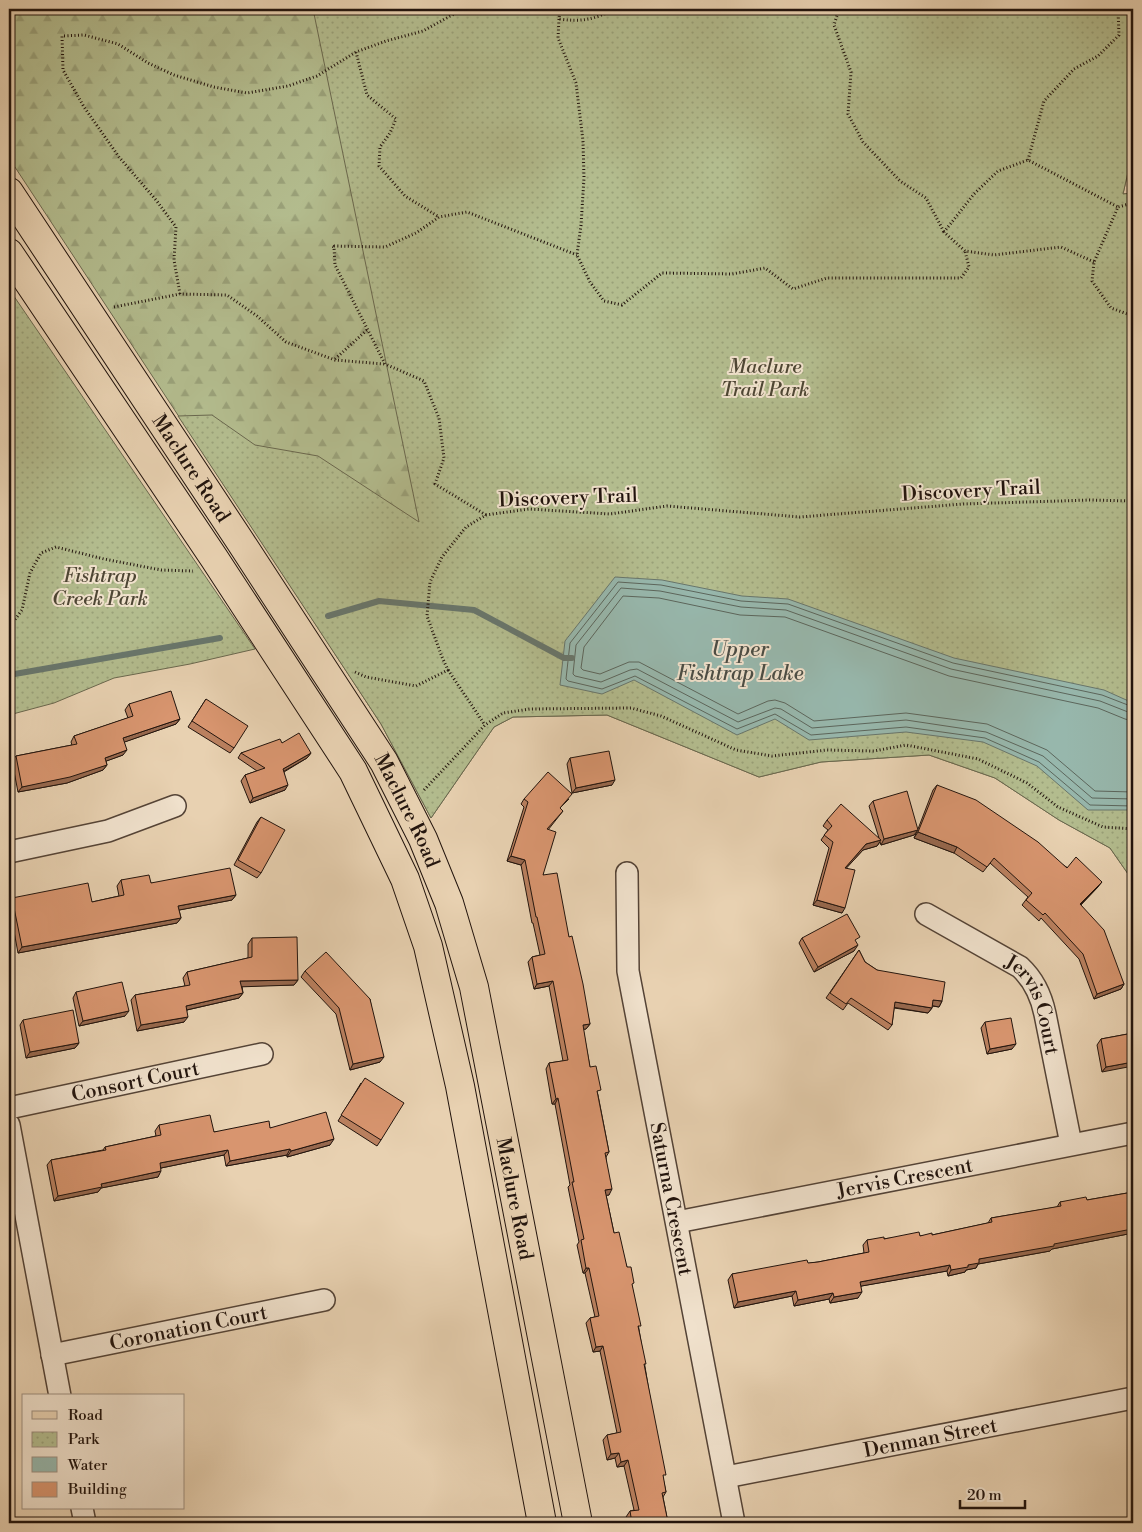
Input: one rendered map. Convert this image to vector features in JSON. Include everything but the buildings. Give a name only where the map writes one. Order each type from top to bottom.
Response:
[{"type":"main road","name":"Maclure Road","points":[[9,192],[245,547],[384,762],[424,839],[449,903],[474,988],[578,1523]]},
{"type":"main road","name":"Maclure Road","points":[[9,253],[214,558],[353,771],[405,879],[428,946],[460,1086],[542,1523]]},
{"type":"street","points":[[9,852],[108,831],[175,806]]},
{"type":"street","name":"Saturna Crescent","points":[[626,873],[628,971],[734,1523]]},
{"type":"street","name":"Jervis Court","points":[[926,914],[1004,957],[1020,967],[1029,976],[1041,996],[1071,1144]]},
{"type":"street","name":"Consort Court","points":[[9,1108],[262,1054]]},
{"type":"street","points":[[9,1125],[60,1394]]},
{"type":"street","name":"Jervis Crescent","points":[[677,1222],[1133,1133]]},
{"type":"street","name":"Coronation Court","points":[[52,1355],[324,1300]]},
{"type":"street","name":"Denman Street","points":[[726,1477],[1133,1398]]},
{"type":"street","points":[[82,1510],[85,1523]]},
{"type":"path","points":[[180,294],[174,260],[176,227],[156,200],[119,158],[84,107],[63,70],[62,36],[84,35],[118,44],[148,63],[174,75],[214,87],[247,93],[288,86],[317,76],[356,52],[423,30],[463,9]]},
{"type":"path","points":[[560,9],[558,38],[576,82],[583,141],[584,178],[577,255],[590,282],[604,301],[622,305],[662,273],[732,274],[765,268],[793,290],[827,278],[961,278],[969,268],[965,251]]},
{"type":"path","points":[[559,19],[577,21],[598,17],[614,9]]},
{"type":"path","points":[[838,9],[834,25],[851,72],[848,114],[863,142],[900,181],[926,198],[944,232],[965,251],[994,255],[1061,247],[1094,262]]},
{"type":"path","points":[[1028,160],[1044,101],[1074,69],[1098,56],[1119,35],[1118,9]]},
{"type":"path","points":[[356,52],[367,94],[396,119],[390,133],[380,147],[379,166],[405,196],[439,218]]},
{"type":"path","points":[[944,232],[974,194],[998,171],[1028,160],[1118,207],[1133,204]]},
{"type":"path","points":[[1118,207],[1094,262],[1092,281],[1111,308],[1133,316]]},
{"type":"path","points":[[385,364],[335,265],[334,248],[332,246],[385,247],[416,233],[439,218],[467,212],[577,255]]},
{"type":"path","points":[[112,308],[180,294],[227,295],[257,316],[286,342],[335,360],[385,364],[424,381],[438,418],[444,458],[435,484],[486,515]]},
{"type":"path","points":[[335,360],[367,330]]},
{"type":"path","name":"Discovery Trail","points":[[485,725],[448,670],[428,616],[430,582],[442,557],[466,527],[486,515],[529,509],[610,514],[667,506],[800,517],[963,504],[1090,500],[1133,501]]},
{"type":"path","points":[[9,628],[22,610],[30,573],[40,553],[56,547],[161,570],[196,571]]},
{"type":"path","points":[[350,664],[355,672],[366,677],[416,686],[448,670]]},
{"type":"path","points":[[408,808],[485,725],[503,713],[530,709],[631,708],[661,716],[736,750],[772,756],[826,750],[874,751],[906,745],[978,759],[1027,783],[1058,807],[1103,827],[1133,829]]},
{"type":"green space","name":"Maclure Trail Park","points":[[9,9],[1133,9],[1133,150],[1123,194],[1133,193],[906,732],[1088,810],[1133,881],[1110,848],[1059,820],[995,778],[929,755],[821,762],[759,777],[607,715],[513,717],[494,727],[431,818],[381,724],[9,158]]},
{"type":"green space","name":"Maclure Trail Park","points":[[313,9],[1133,9],[1133,150],[1123,194],[1133,193],[1133,881],[1110,848],[1059,820],[995,778],[929,755],[821,762],[759,777],[607,715],[513,717],[494,727],[431,818],[381,724],[178,416],[212,415],[255,445],[318,456],[419,522]]},
{"type":"green space","name":"Fishtrap Creek Park","points":[[9,289],[255,649],[190,664],[114,678],[54,703],[9,715]]},
{"type":"water","name":"Upper Fishtrap Lake","points":[[615,577],[662,580],[742,596],[788,599],[954,658],[1104,690],[1133,703],[1133,810],[1088,810],[1037,766],[983,742],[906,732],[809,740],[775,719],[737,735],[634,680],[602,694],[560,685],[565,641]]},
{"type":"waterway","points":[[328,616],[379,601],[474,610],[564,658],[572,658]]},
{"type":"waterway","points":[[9,675],[220,638]]}]
